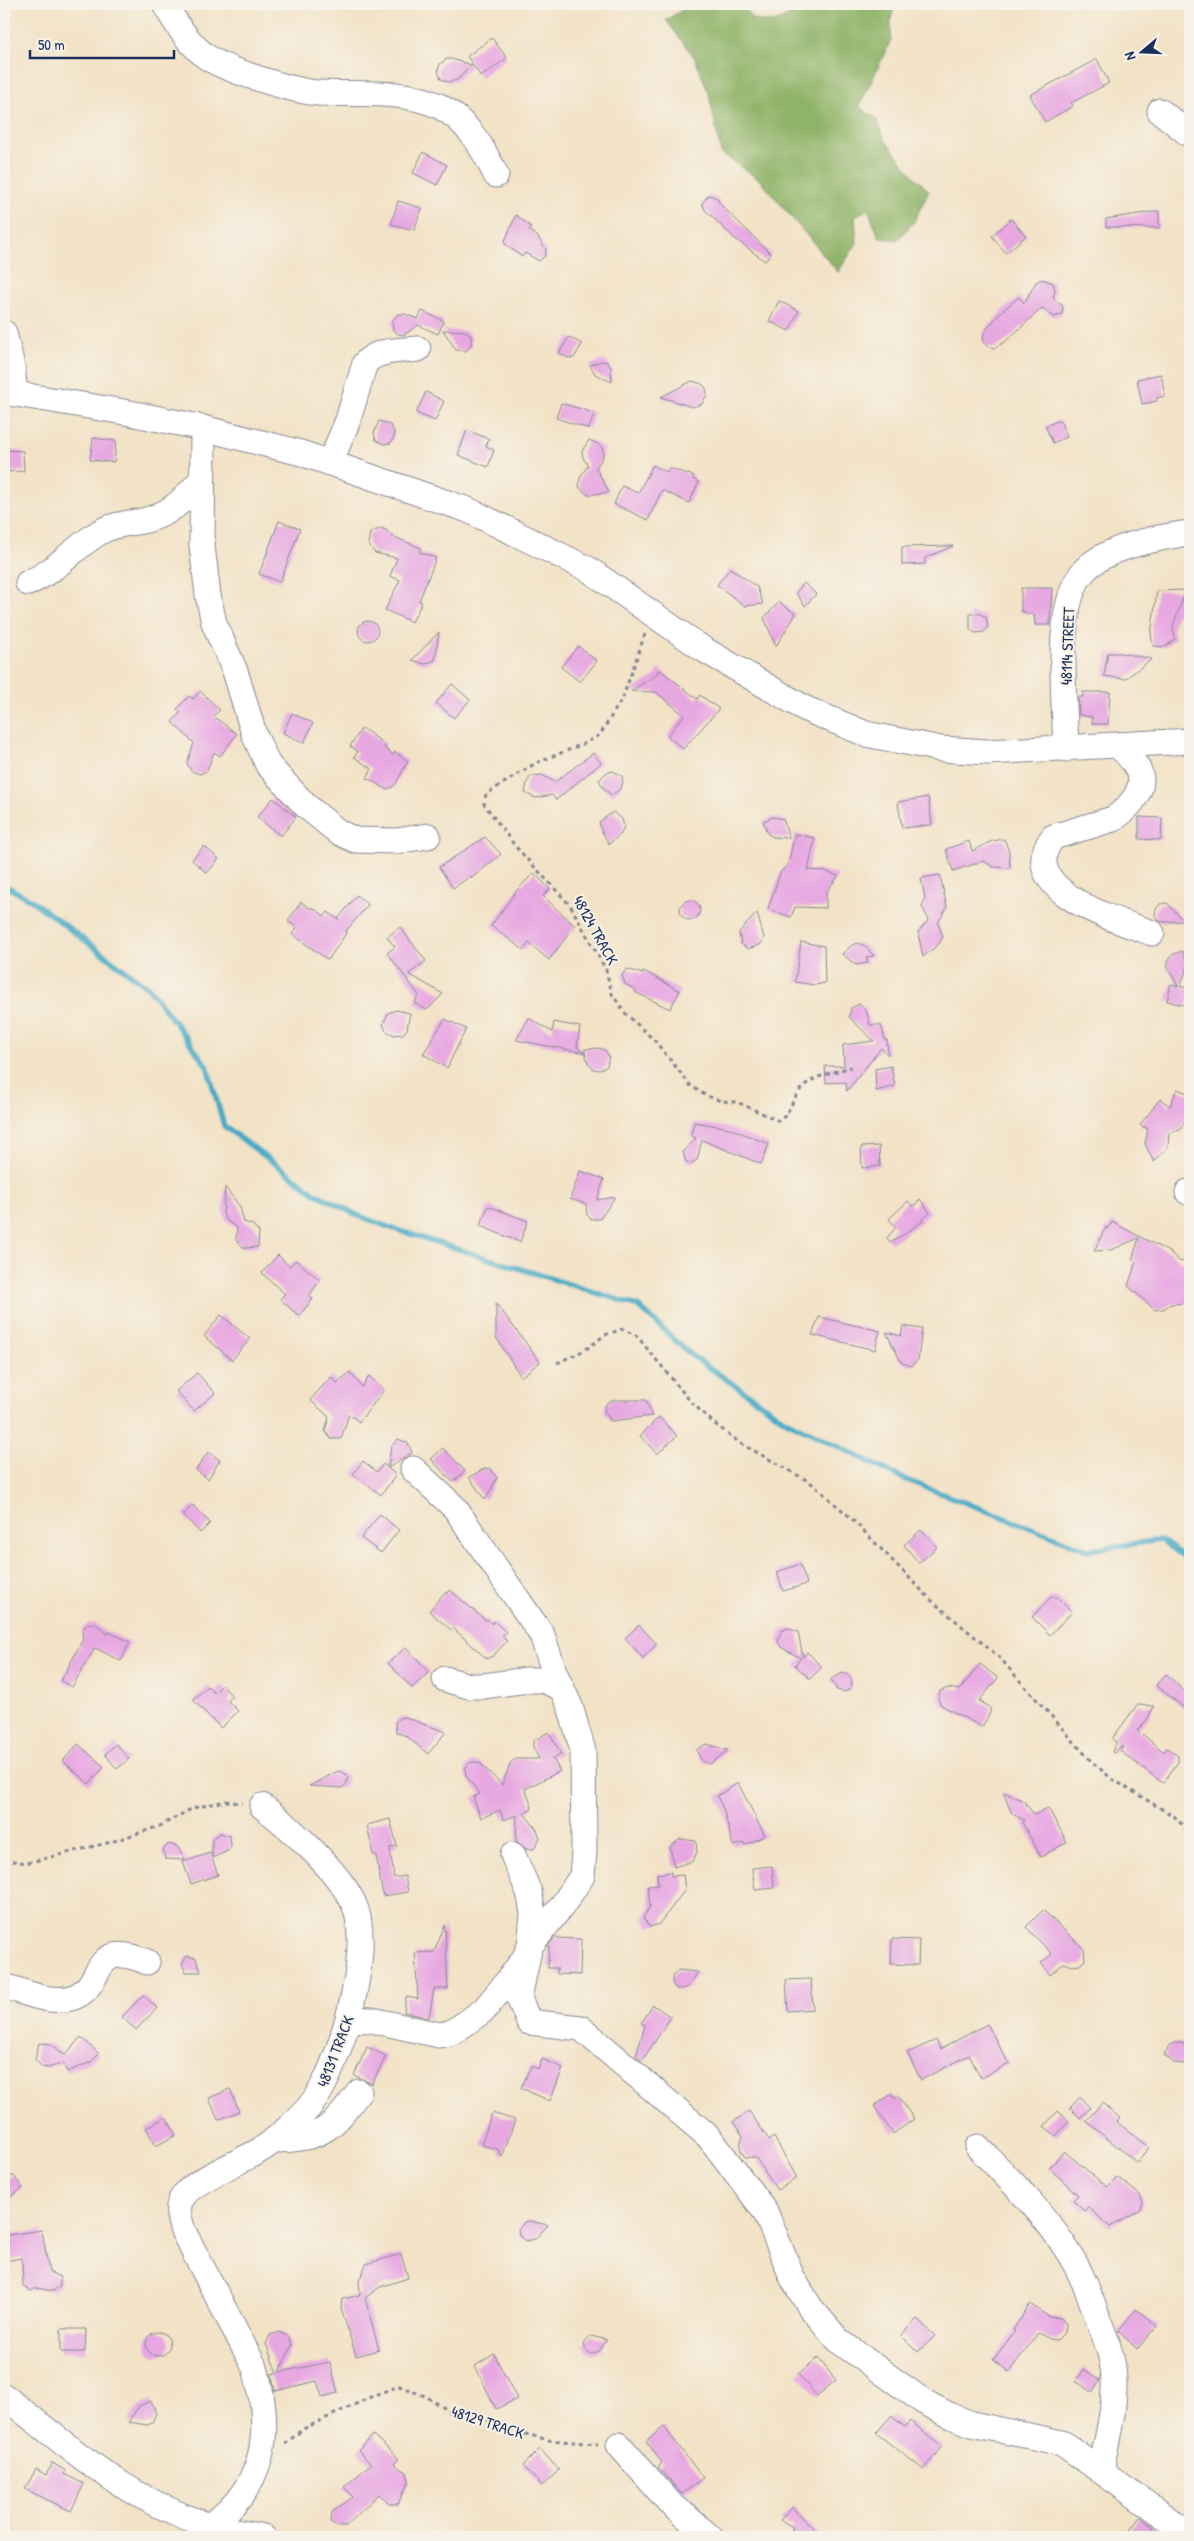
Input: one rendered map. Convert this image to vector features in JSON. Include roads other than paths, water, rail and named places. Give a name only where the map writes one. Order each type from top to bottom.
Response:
[{"type":"street","points":[[165,4],[174,22],[192,44],[206,56],[227,66],[296,90],[401,96],[422,99],[441,107],[471,131],[482,146],[496,175]]},
{"type":"street","points":[[1160,112],[1190,135]]},
{"type":"street","points":[[4,333],[12,366],[9,393],[130,413],[203,428],[330,463],[468,510],[588,569],[704,649],[806,709],[866,734],[941,750],[987,752],[1190,741]]},
{"type":"street","points":[[330,463],[348,420],[365,363],[371,356],[386,352],[418,349]]},
{"type":"street","points":[[203,428],[202,546],[208,595],[214,623],[235,671],[254,734],[268,765],[306,805],[338,832],[355,840],[396,841],[428,836]]},
{"type":"street","points":[[28,583],[53,571],[81,545],[102,531],[118,525],[156,518],[168,513],[179,505],[202,479]]},
{"type":"street","name":"48114 STREET","points":[[1066,749],[1065,627],[1067,605],[1072,587],[1084,570],[1098,559],[1128,547],[1190,533]]},
{"type":"street","points":[[1118,745],[1140,773],[1141,786],[1134,799],[1122,813],[1113,819],[1100,825],[1064,832],[1053,837],[1044,853],[1044,865],[1050,878],[1075,902],[1104,916],[1152,933]]},
{"type":"street","points":[[348,2019],[372,2020],[439,2036],[450,2033],[484,2010],[524,1959],[530,1946],[562,1906],[582,1876],[584,1852],[583,1751],[573,1715],[542,1635],[533,1619],[517,1601],[455,1508],[413,1469]]},
{"type":"street","points":[[445,1679],[469,1686],[542,1680],[562,1688]]},
{"type":"street","name":"48131 TRACK","points":[[210,2532],[248,2485],[258,2464],[264,2444],[264,2417],[261,2390],[255,2368],[187,2238],[178,2215],[179,2205],[184,2194],[194,2186],[264,2148],[306,2111],[322,2087],[354,2001],[359,1946],[360,1924],[354,1903],[343,1885],[322,1861],[262,1806]]},
{"type":"street","points":[[513,1854],[529,1892],[533,1913],[530,1946],[519,1998],[529,2022],[581,2028],[709,2137],[765,2211],[793,2279],[810,2307],[839,2341],[924,2402],[950,2416],[972,2424],[1062,2443],[1190,2535]]},
{"type":"street","points":[[4,1986],[50,1999],[63,1999],[81,1993],[106,1959],[114,1955],[127,1955],[147,1962]]},
{"type":"street","points":[[274,2140],[308,2137],[330,2128],[359,2092]]},
{"type":"street","points":[[978,2147],[1022,2190],[1047,2222],[1068,2251],[1088,2292],[1110,2354],[1114,2382],[1111,2422],[1101,2471]]},
{"type":"street","points":[[4,2396],[114,2481],[158,2506],[210,2532],[263,2537]]},
{"type":"street","points":[[619,2445],[669,2502],[710,2537]]},
{"type":"waterway","points":[[4,885],[31,900],[150,989],[207,1066],[224,1126],[315,1193],[357,1215],[388,1227],[638,1306],[691,1355],[785,1420],[904,1479],[1088,1550],[1161,1540],[1190,1561]]}]
